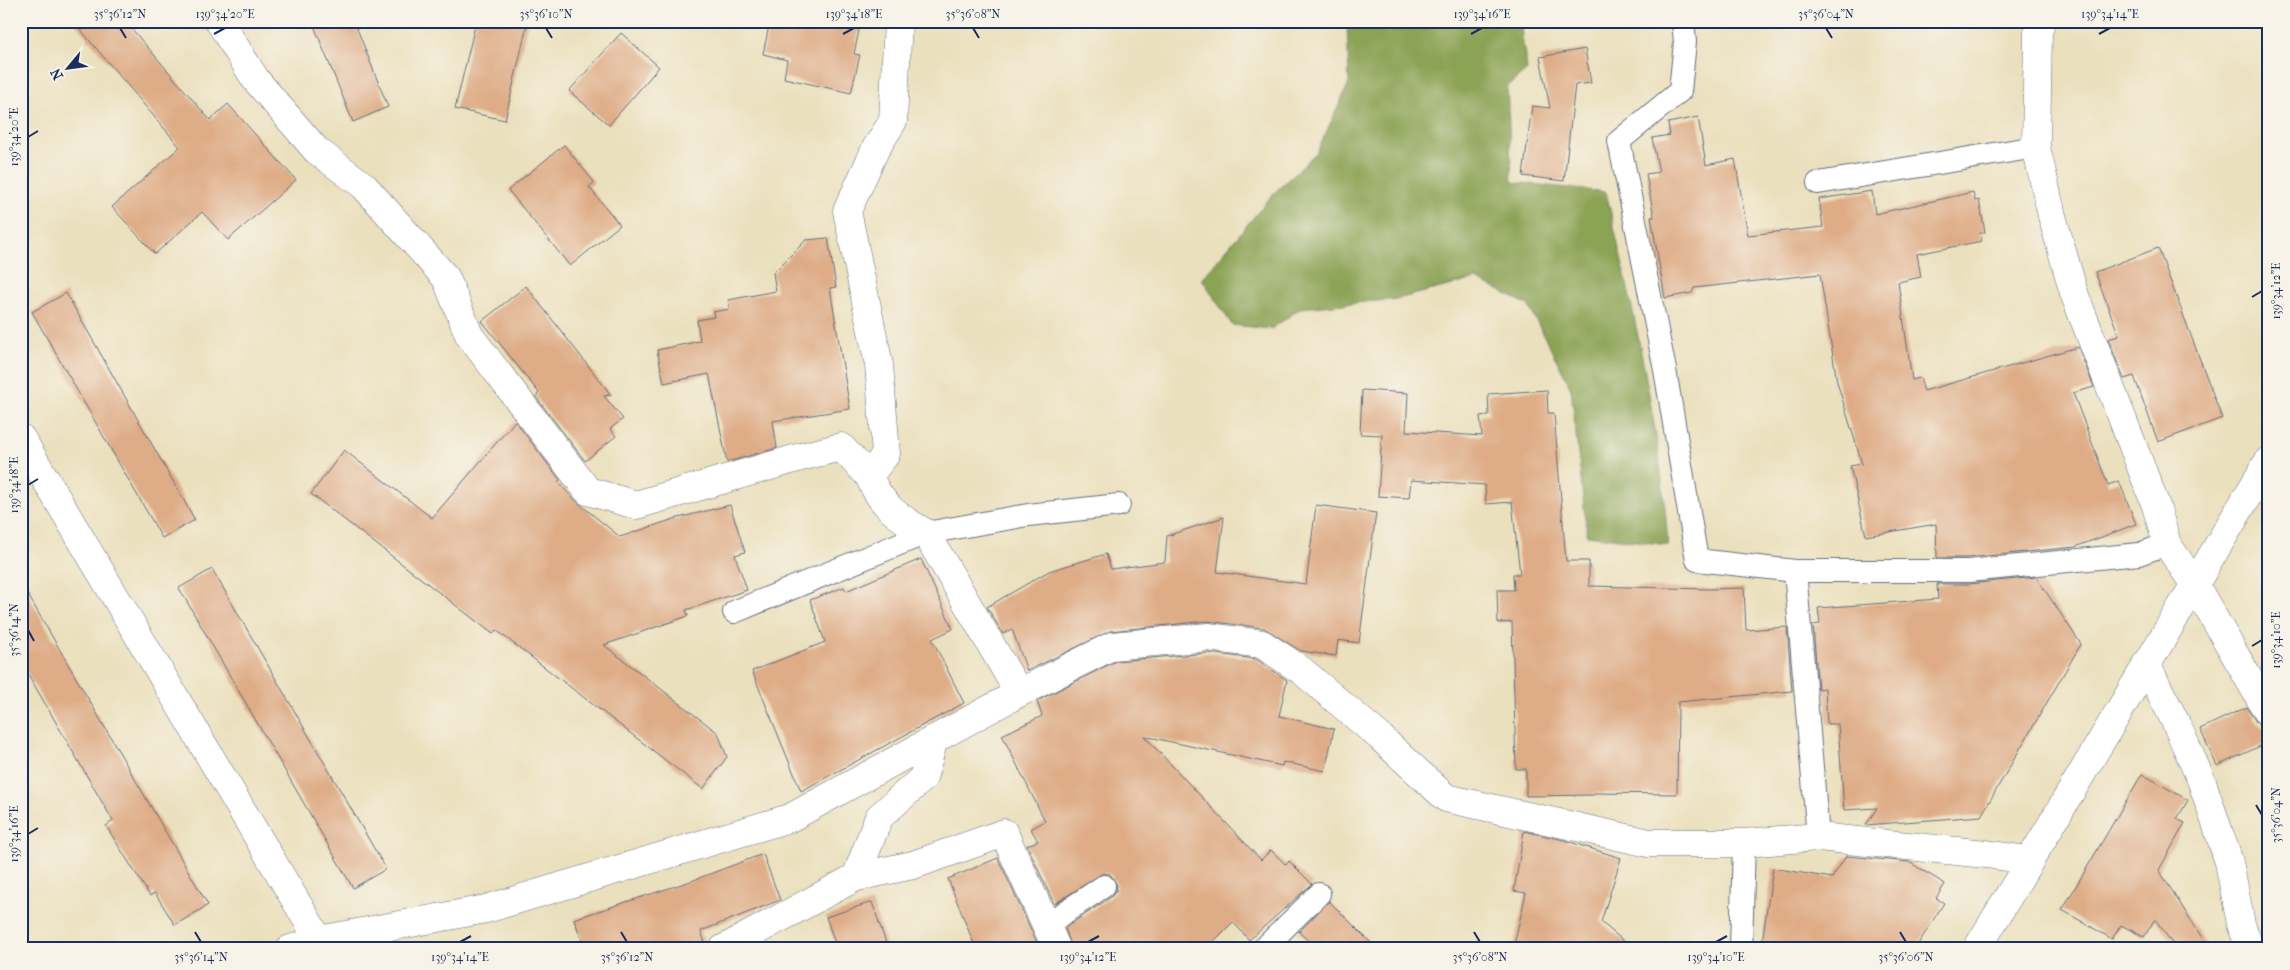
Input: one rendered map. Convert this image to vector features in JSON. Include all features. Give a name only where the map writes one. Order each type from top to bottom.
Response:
[{"type":"street","points":[[219,21],[256,80],[316,150],[364,186],[446,278],[469,335],[588,491],[636,505],[801,456],[841,447],[868,476],[876,493],[900,519],[926,533],[1018,693]]},
{"type":"street","points":[[868,476],[886,454],[879,365],[847,211],[876,148],[893,121],[898,21]]},
{"type":"street","points":[[2041,21],[2038,33],[2036,148],[2052,216],[2074,293],[2156,506],[2167,544],[2195,585],[2269,714]]},
{"type":"street","points":[[21,438],[319,940]]},
{"type":"street","points":[[1977,949],[2028,860],[2269,460]]},
{"type":"street","points":[[290,949],[319,940],[486,908],[790,818],[1018,693],[1112,646],[1208,637],[1262,644],[1301,670],[1380,737],[1446,798],[1649,843],[1744,843],[1818,838],[1986,854],[2028,860]]},
{"type":"street","points":[[2146,664],[2176,722],[2202,782],[2229,862],[2241,924],[2250,949]]},
{"type":"street","points":[[856,877],[879,817],[923,778],[934,739]]},
{"type":"street","points":[[723,949],[856,877],[913,865],[1004,833],[1057,949]]},
{"type":"lane","points":[[1683,21],[1685,42],[1680,91],[1619,141],[1665,370],[1697,560],[1796,571],[1968,571],[2139,554],[2167,544]]},
{"type":"lane","points":[[1818,183],[2036,148]]},
{"type":"lane","points":[[734,612],[926,533],[1028,515],[1119,504]]},
{"type":"lane","points":[[1796,571],[1818,838]]},
{"type":"lane","points":[[1741,949],[1744,843]]},
{"type":"lane","points":[[1046,924],[1104,886]]},
{"type":"lane","points":[[1274,945],[1319,894]]},
{"type":"green space","points":[[1347,21],[1520,21],[1527,70],[1507,87],[1512,182],[1606,192],[1652,412],[1659,456],[1668,545],[1587,535],[1571,388],[1528,305],[1476,279],[1397,299],[1301,308],[1271,329],[1232,325],[1202,279],[1273,194],[1317,152],[1349,83]]},
{"type":"building","points":[[73,21],[125,21],[210,120],[228,104],[296,180],[228,240],[202,212],[155,254],[112,207],[180,147]]},
{"type":"building","points":[[312,21],[354,21],[388,107],[353,122]]},
{"type":"building","points":[[476,21],[528,21],[505,120],[455,109]]},
{"type":"building","points":[[770,21],[861,21],[854,54],[860,55],[851,93],[784,78],[787,60],[763,54]]},
{"type":"building","points":[[621,33],[659,67],[609,125],[569,91]]},
{"type":"building","points":[[1585,49],[1591,83],[1575,85],[1564,181],[1523,176],[1532,106],[1550,108],[1540,57]]},
{"type":"building","points":[[1698,117],[1706,165],[1735,159],[1748,235],[1823,227],[1819,199],[1872,191],[1875,214],[1973,192],[1975,201],[1979,200],[1985,232],[1980,233],[1982,241],[1917,254],[1921,277],[1898,282],[1912,380],[1920,378],[1924,391],[2078,347],[2094,387],[2073,393],[2108,485],[2119,481],[2136,524],[2075,547],[1967,558],[1937,558],[1936,524],[1866,536],[1850,466],[1862,464],[1837,382],[1820,274],[1694,288],[1692,293],[1665,298],[1651,217],[1654,217],[1646,174],[1659,172],[1652,138],[1670,135],[1668,123]]},
{"type":"building","points":[[564,145],[594,182],[589,187],[620,225],[570,266],[508,190]]},
{"type":"building","points":[[828,238],[836,287],[830,288],[850,409],[773,421],[777,448],[727,462],[709,374],[664,383],[657,350],[700,341],[697,320],[714,317],[713,312],[730,309],[728,300],[776,291],[773,273],[806,240]]},
{"type":"building","points":[[2158,248],[2222,418],[2158,442],[2134,376],[2124,379],[2108,339],[2119,336],[2095,272]]},
{"type":"building","points":[[526,286],[611,395],[604,396],[623,419],[610,429],[616,436],[585,461],[536,397],[539,393],[482,321]]},
{"type":"building","points":[[66,293],[195,520],[162,538],[32,312]]},
{"type":"building","points":[[1362,390],[1408,393],[1406,431],[1482,436],[1480,416],[1489,415],[1488,394],[1547,390],[1548,413],[1554,413],[1566,561],[1589,561],[1589,586],[1744,588],[1746,630],[1787,627],[1792,691],[1678,702],[1677,794],[1594,793],[1594,795],[1526,796],[1526,769],[1516,769],[1512,622],[1498,623],[1497,590],[1514,590],[1513,574],[1520,574],[1512,502],[1486,504],[1485,485],[1411,480],[1409,498],[1378,496],[1382,435],[1360,434]]},
{"type":"building","points":[[515,421],[560,480],[558,482],[576,501],[620,537],[674,519],[730,505],[745,552],[735,555],[747,590],[686,610],[688,616],[604,645],[718,733],[727,757],[703,789],[496,630],[493,634],[311,494],[344,450],[432,518]]},
{"type":"building","points":[[1316,505],[1376,513],[1359,643],[1338,640],[1336,656],[1301,651],[1264,628],[1207,621],[1110,631],[1027,671],[1012,629],[1003,634],[987,607],[1049,571],[1106,554],[1111,569],[1165,562],[1167,536],[1224,517],[1217,572],[1306,584]]},
{"type":"building","points":[[921,559],[953,629],[932,639],[964,703],[801,791],[752,671],[825,642],[810,600],[844,587],[846,591]]},
{"type":"building","points":[[212,569],[386,869],[353,888],[179,588]]},
{"type":"building","points":[[2036,577],[2081,644],[1981,816],[1866,825],[1877,808],[1844,810],[1838,724],[1827,724],[1825,688],[1818,689],[1813,625],[1820,624],[1818,608],[1938,599],[1937,584],[1969,584]]},
{"type":"building","points":[[21,583],[208,905],[175,925],[155,893],[150,896],[106,826],[113,821],[21,662]]},
{"type":"building","points":[[1208,653],[1256,659],[1287,680],[1279,716],[1334,729],[1325,771],[1283,762],[1282,766],[1144,736],[1261,860],[1271,850],[1286,865],[1289,861],[1312,884],[1249,940],[1233,922],[1206,949],[1072,949],[1065,928],[1111,897],[1116,891],[1117,885],[1110,874],[1103,873],[1054,904],[1027,845],[1038,841],[1031,829],[1045,821],[1002,735],[1042,716],[1037,701],[1116,661]]},
{"type":"building","points":[[2247,707],[2256,722],[2262,728],[2269,730],[2269,742],[2217,766],[2200,729]]},
{"type":"building","points":[[2142,774],[2188,800],[2177,819],[2185,823],[2159,870],[2209,949],[2176,949],[2155,919],[2144,937],[2121,925],[2112,939],[2062,910]]},
{"type":"building","points":[[1524,831],[1564,840],[1621,858],[1601,922],[1633,949],[1513,949],[1526,893],[1514,891]]},
{"type":"building","points":[[763,854],[780,900],[701,931],[705,943],[689,949],[585,949],[574,919],[691,881]]},
{"type":"building","points":[[1846,856],[1909,862],[1945,884],[1936,898],[1944,903],[1915,949],[1761,949],[1773,868],[1832,878]]},
{"type":"building","points":[[998,858],[1040,949],[976,949],[948,879]]},
{"type":"building","points":[[1329,901],[1377,949],[1317,949],[1299,932]]},
{"type":"building","points":[[872,902],[888,949],[837,949],[826,917]]}]
